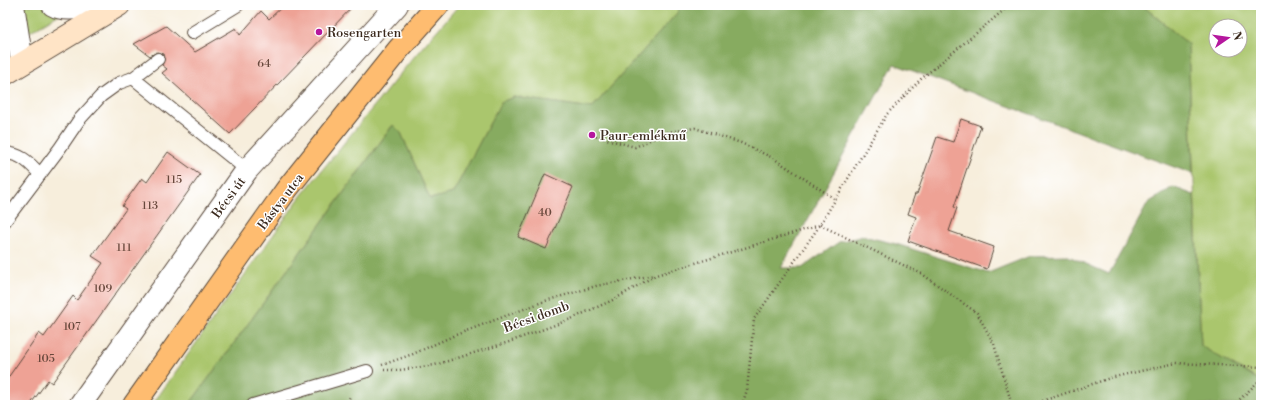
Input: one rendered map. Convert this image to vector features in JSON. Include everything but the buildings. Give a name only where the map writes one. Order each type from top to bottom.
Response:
[{"type":"main road","name":"Bástya utca","points":[[134,405],[287,189],[398,50],[438,5]]},
{"type":"street","points":[[12,5],[14,68],[119,5]]},
{"type":"street","points":[[53,5],[56,7],[72,8],[98,5]]},
{"type":"street","name":"Bécsi út","points":[[80,405],[247,170],[397,5]]},
{"type":"lane","points":[[192,33],[238,5]]},
{"type":"lane","points":[[5,221],[83,115],[101,96],[119,83],[133,78],[158,59]]},
{"type":"lane","points":[[133,78],[247,170]]},
{"type":"lane","points":[[5,153],[12,153],[24,158],[40,174]]},
{"type":"lane","points":[[252,405],[367,371]]},
{"type":"path","points":[[742,405],[747,390],[754,319],[820,225],[887,114],[921,79],[1010,5]]},
{"type":"path","points":[[592,135],[635,147],[667,132],[695,128],[741,144],[773,158],[835,199]]},
{"type":"path","points":[[820,225],[922,274],[976,313],[994,344],[1012,405]]},
{"type":"path","name":"Bécsi domb","points":[[367,371],[400,370],[435,365],[509,342],[572,319],[615,299],[656,275],[820,225]]},
{"type":"path","points":[[367,371],[545,301],[596,286],[656,275]]},
{"type":"path","points":[[1031,405],[1110,378],[1176,363],[1261,367]]},
{"type":"path","points":[[1234,405],[1261,379]]},
{"type":"green space","points":[[5,5],[75,5],[5,46]]},
{"type":"green space","points":[[459,5],[681,5],[677,13],[592,108],[514,97],[501,102],[453,193],[430,199],[401,133],[392,126],[189,405],[152,405],[301,196],[413,58]]},
{"type":"green space","points":[[681,5],[1142,5],[1188,44],[1193,174],[894,64],[781,268],[802,268],[839,242],[863,236],[896,244],[988,273],[1030,256],[1066,255],[1109,274],[1148,203],[1173,187],[1194,195],[1201,346],[1261,381],[1261,405],[189,405],[393,125],[401,133],[430,199],[453,193],[501,102],[514,97],[592,108],[677,13]]},
{"type":"green space","points":[[1142,5],[1261,5],[1261,381],[1201,346],[1188,44]]},
{"type":"place","name":"Rosengarten","points":[[319,32]]},
{"type":"place","name":"Paur-emlékmű","points":[[592,135]]}]
